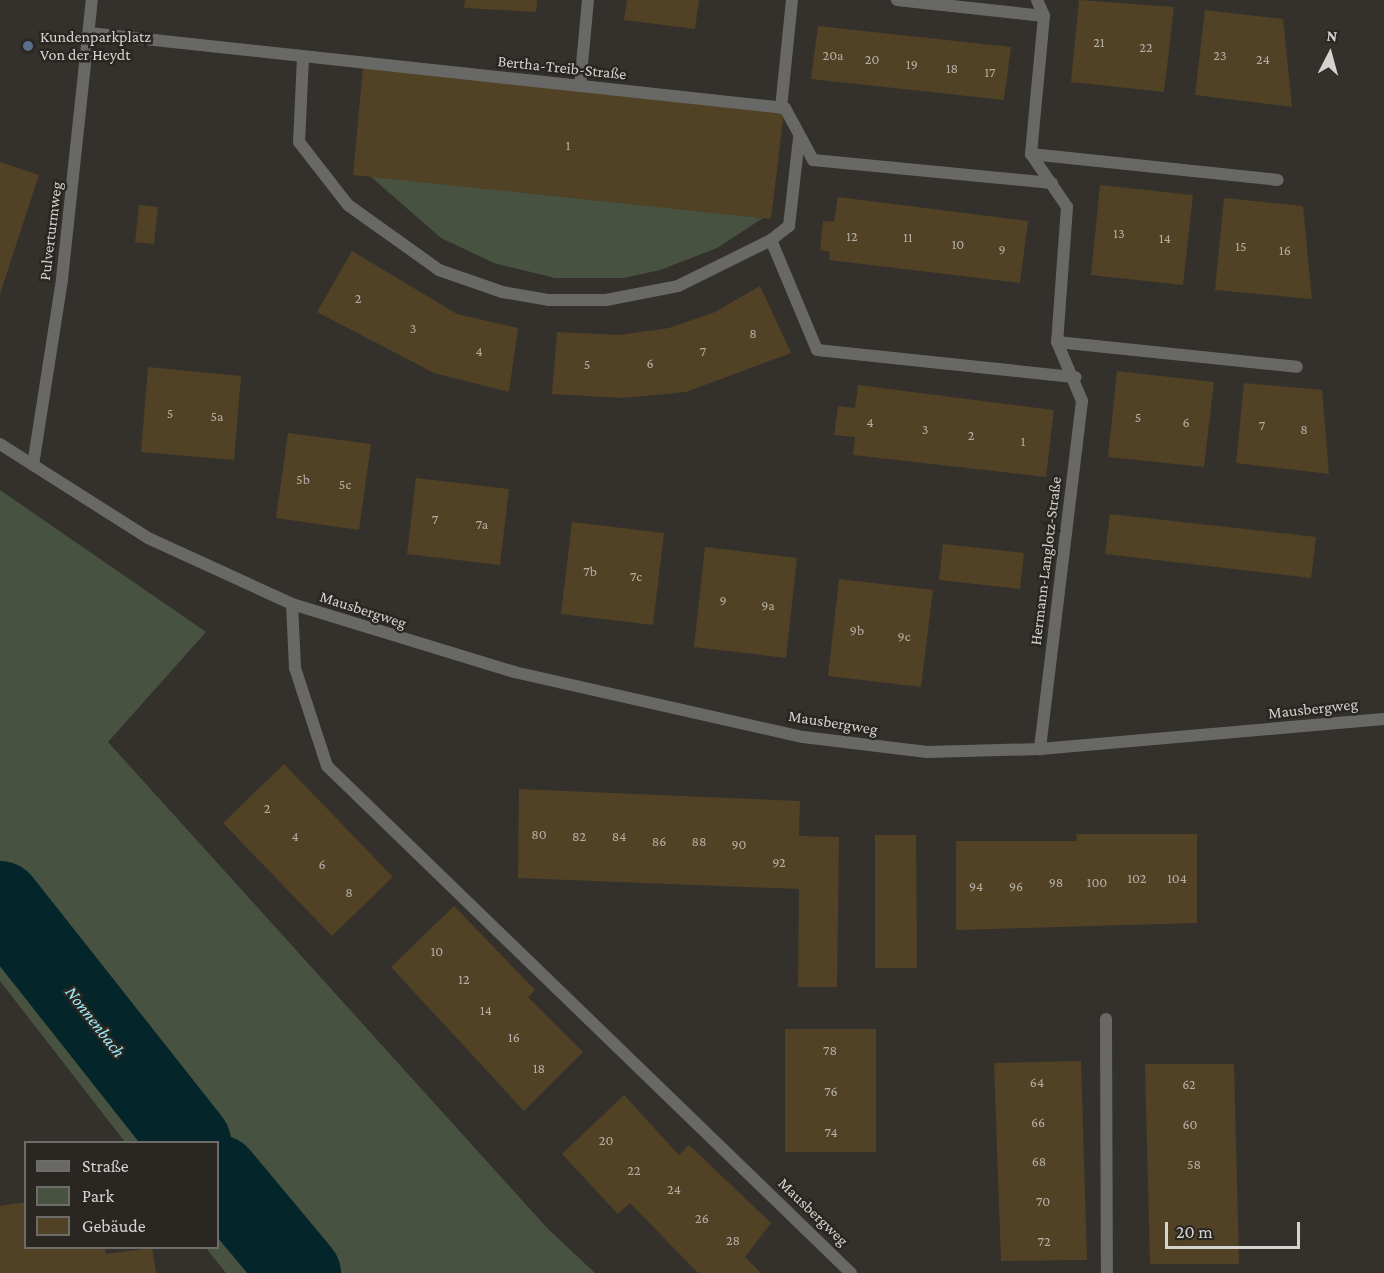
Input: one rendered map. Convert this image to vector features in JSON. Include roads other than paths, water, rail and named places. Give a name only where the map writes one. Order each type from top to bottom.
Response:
[{"type":"street","name":"Pulverturmweg","points":[[33,465],[62,279],[92,0]]},
{"type":"street","points":[[580,86],[588,0]]},
{"type":"street","points":[[792,0],[781,108],[813,159],[1052,183]]},
{"type":"street","points":[[897,0],[1044,16]]},
{"type":"street","points":[[1037,0],[1044,16],[1031,154],[1067,207],[1057,342],[1297,367]]},
{"type":"street","name":"Bertha-Treib-Straße","points":[[88,33],[781,108]]},
{"type":"street","points":[[303,58],[299,142],[312,162],[375,229],[439,270],[470,282],[549,300],[641,295],[723,268],[771,240],[789,226],[799,138]]},
{"type":"street","points":[[1031,154],[1278,180]]},
{"type":"street","points":[[771,240],[817,350],[1076,376]]},
{"type":"street","name":"Hermann-Langlotz-Straße","points":[[1040,749],[1082,401],[1076,376],[1057,342]]},
{"type":"street","name":"Mausbergweg","points":[[0,444],[148,538],[292,604],[514,672],[803,737],[927,752],[1040,749],[1384,719]]},
{"type":"street","name":"Mausbergweg","points":[[292,604],[295,668],[327,765],[851,1273]]},
{"type":"street","points":[[1106,1019],[1107,1273]]},
{"type":"waterway","name":"Nonnenbach","points":[[0,901],[189,1141]]},
{"type":"waterway","name":"Nonnenbach","points":[[219,1176],[300,1273]]},
{"type":"place","name":"Kundenparkplatz Von der Heydt","points":[[28,46]]}]
